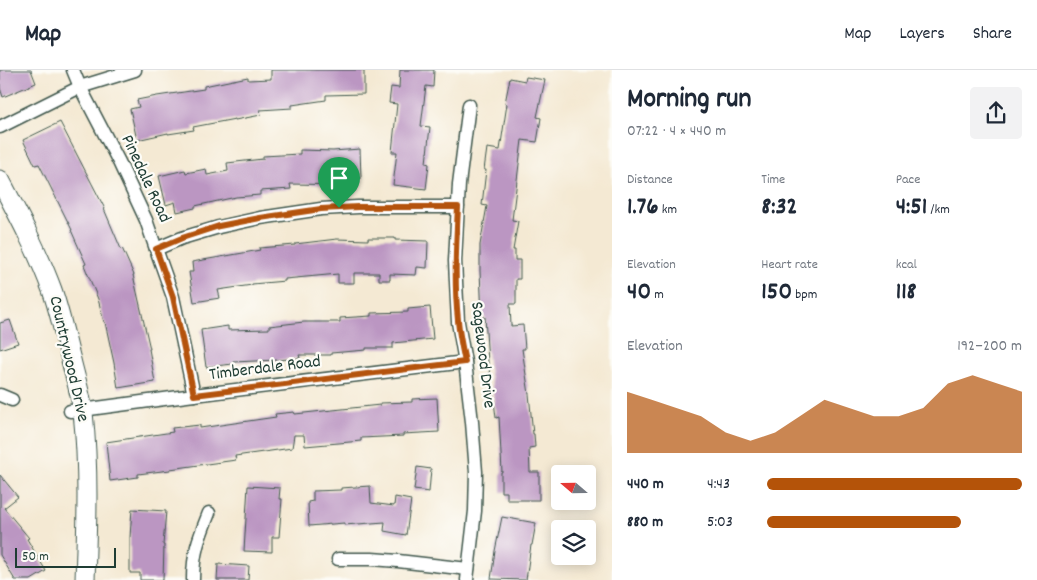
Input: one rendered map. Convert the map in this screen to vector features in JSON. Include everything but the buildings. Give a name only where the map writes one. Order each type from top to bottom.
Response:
[{"type":"street","name":"Pinedale Road","points":[[73,70],[146,220],[173,297],[194,395]]},
{"type":"street","points":[[0,127],[80,87],[135,70]]},
{"type":"street","name":"Sagewood Drive","points":[[467,575],[475,511],[476,472],[465,362],[458,322],[455,261],[462,158],[469,105]]},
{"type":"street","name":"Countrywood Drive","points":[[0,180],[42,266],[62,322],[76,410],[88,467],[85,580]]},
{"type":"street","name":"Countrywood Drive","points":[[0,202],[42,294],[68,390],[76,410],[73,580]]},
{"type":"street","points":[[156,249],[219,226],[321,209],[458,207]]},
{"type":"street","name":"Timberdale Road","points":[[76,410],[465,362]]},
{"type":"street","points":[[0,395],[12,400]]},
{"type":"street","points":[[193,580],[196,545],[209,513]]},
{"type":"street","points":[[338,559],[398,560],[467,575]]},
{"type":"route","points":[[458,207],[455,261],[456,284],[458,322],[465,362],[194,395],[173,297],[156,249],[219,226],[260,218],[339,208],[458,207]]}]
